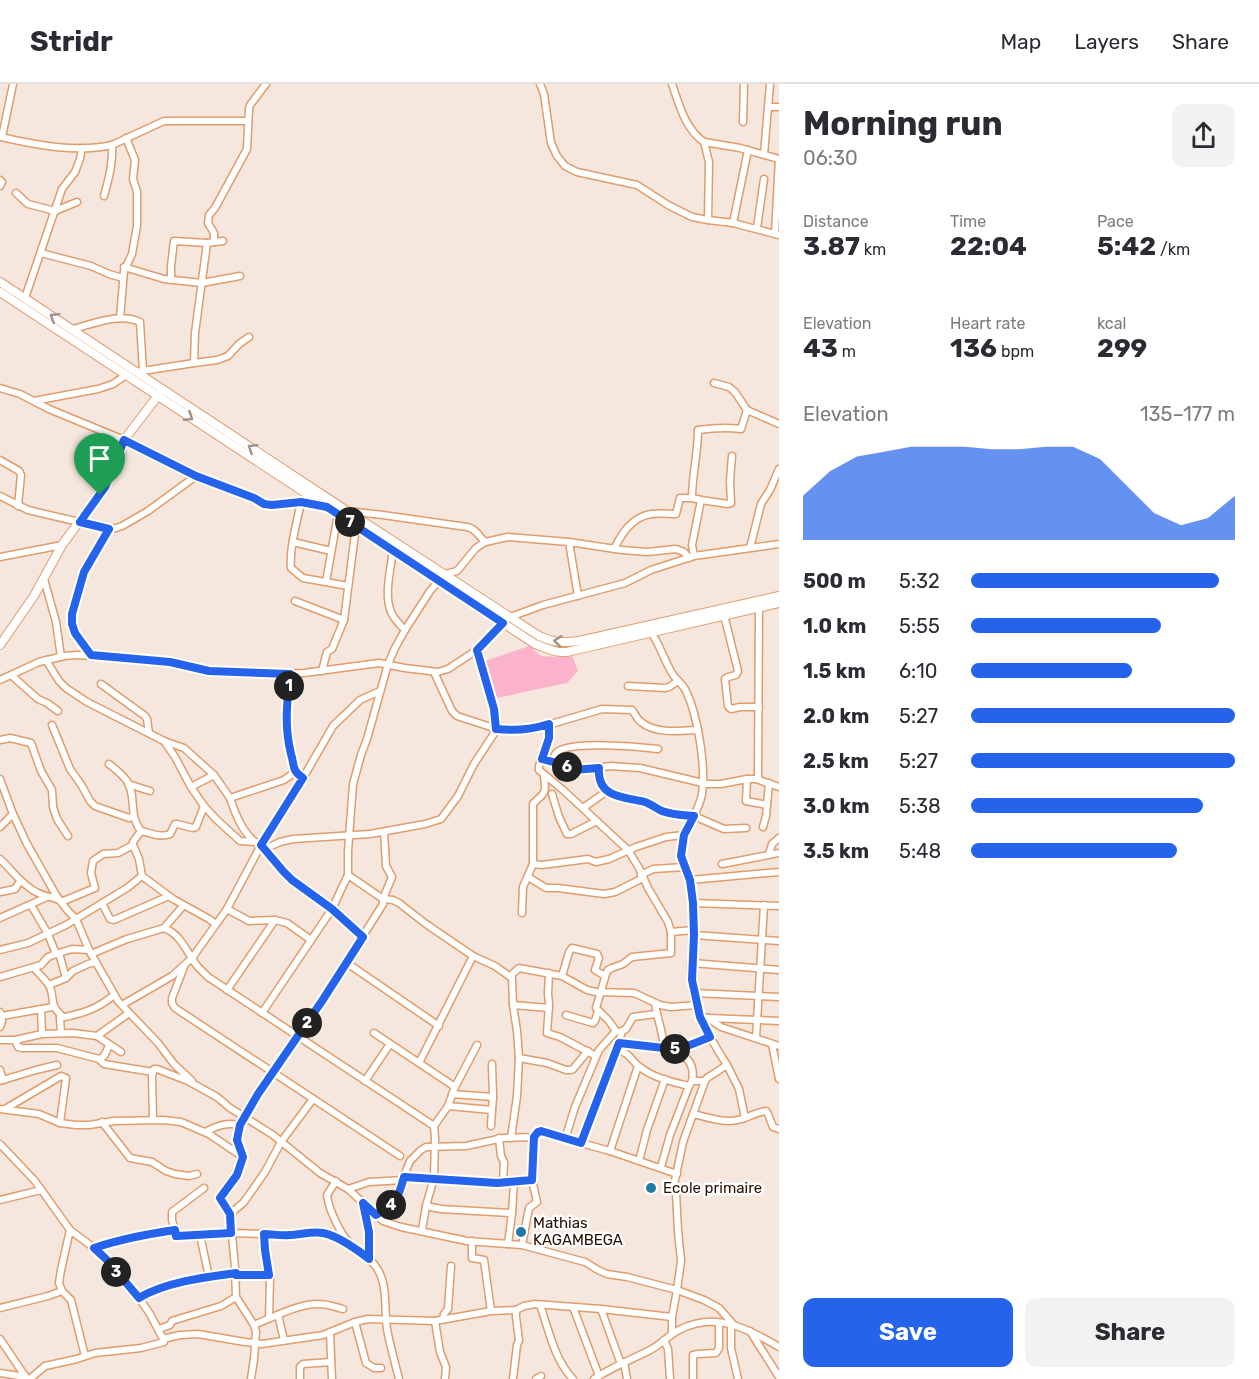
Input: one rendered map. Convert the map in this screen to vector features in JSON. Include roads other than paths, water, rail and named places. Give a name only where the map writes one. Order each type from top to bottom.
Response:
[{"type":"street","points":[[13,84],[1,137],[54,147],[82,148],[112,145],[164,121],[248,121]]},
{"type":"street","points":[[194,363],[195,333],[202,283],[214,233],[208,223],[209,215],[247,149],[250,105],[266,84]]},
{"type":"street","points":[[540,84],[544,93],[551,142],[557,156],[565,166],[584,173],[637,185],[692,217],[733,223],[777,234],[779,159],[748,150],[704,142],[696,136],[683,116],[672,84]]},
{"type":"street","points":[[743,122],[744,84]]},
{"type":"street","points":[[762,84],[770,84],[764,154]]},
{"type":"street","points":[[769,107],[779,107]]},
{"type":"street","points":[[120,318],[124,267],[132,255],[136,230],[137,189],[133,179],[134,156],[126,138]]},
{"type":"street","points":[[704,142],[709,162],[708,220]]},
{"type":"street","points":[[104,196],[111,174],[112,145]]},
{"type":"street","points":[[25,298],[62,189],[79,164],[82,148]]},
{"type":"street","points":[[733,223],[748,150]]},
{"type":"street","points":[[757,228],[764,179]]},
{"type":"street","points":[[0,180],[2,182],[0,186]]},
{"type":"street","points":[[16,193],[28,204],[56,211],[77,202]]},
{"type":"street","points":[[171,280],[174,242],[177,240],[223,241]]},
{"type":"street","points":[[41,253],[91,266],[123,278]]},
{"type":"street","points":[[124,267],[171,280],[202,283],[240,276]]},
{"type":"street","points":[[0,282],[139,371],[163,390],[347,511],[503,623],[535,644],[547,649],[560,652],[779,603]]},
{"type":"street","points":[[0,292],[393,550],[551,641],[563,643],[779,596]]},
{"type":"street","points":[[73,328],[120,318],[140,322],[139,371]]},
{"type":"street","points":[[139,371],[222,359],[249,337]]},
{"type":"street","points":[[33,401],[98,389],[113,384],[126,375]]},
{"type":"street","points":[[714,384],[729,387],[747,410],[779,424]]},
{"type":"street","points":[[0,388],[20,394],[49,410],[124,440],[196,476],[264,504],[301,502],[327,507]]},
{"type":"street","points":[[1,642],[26,609],[62,545],[105,487],[124,440],[163,390]]},
{"type":"street","points":[[692,498],[698,430],[726,427],[741,429],[747,410]]},
{"type":"street","points":[[614,549],[632,523],[648,515],[676,514],[680,498],[731,503],[732,456]]},
{"type":"street","points":[[0,460],[19,471],[21,475],[18,506]]},
{"type":"street","points":[[750,548],[761,504],[779,469]]},
{"type":"street","points":[[0,496],[28,510],[109,529],[122,526],[148,511],[196,476]]},
{"type":"street","points":[[691,557],[701,500]]},
{"type":"street","points":[[301,502],[293,542],[291,568],[303,578],[348,586]]},
{"type":"street","points":[[347,511],[467,526],[474,529],[485,542]]},
{"type":"street","points":[[326,582],[338,514]]},
{"type":"street","points":[[322,671],[327,652],[332,649],[344,620],[356,526]]},
{"type":"street","points":[[91,655],[75,633],[72,614],[84,572],[109,529]]},
{"type":"street","points":[[262,1013],[332,909],[348,875],[353,784],[368,739],[388,664],[405,630],[430,591],[442,577],[457,571],[476,548],[485,542],[508,537],[647,552],[676,549],[691,557]]},
{"type":"street","points":[[293,542],[331,551]]},
{"type":"street","points":[[569,542],[578,596]]},
{"type":"street","points":[[510,617],[543,605],[625,583],[651,570],[691,557],[779,544]]},
{"type":"street","points":[[0,557],[62,545]]},
{"type":"street","points":[[393,550],[388,589],[390,608],[393,616],[405,630]]},
{"type":"street","points":[[44,579],[54,616],[60,657]]},
{"type":"street","points":[[295,600],[344,620]]},
{"type":"street","points":[[758,780],[759,608]]},
{"type":"street","points":[[724,615],[738,671],[735,675],[725,679],[728,705],[731,709],[759,707]]},
{"type":"street","points":[[0,680],[46,660],[91,655],[170,662],[209,671],[290,674],[374,663],[434,672],[448,669],[477,650],[503,623]]},
{"type":"street","points":[[651,632],[672,672],[687,692],[698,730],[701,798],[684,835],[681,856],[690,880],[693,903],[694,933],[691,976],[700,1017],[739,1089],[745,1118]]},
{"type":"street","points":[[164,741],[204,806],[240,841],[260,845],[293,839],[384,832],[426,824],[443,818],[496,729],[494,709],[477,650]]},
{"type":"street","points":[[46,660],[59,681],[87,702],[164,741],[184,748],[214,775],[230,798],[239,824],[248,837],[260,845],[292,880],[332,909],[363,937]]},
{"type":"street","points":[[434,672],[452,711],[457,716],[496,729],[531,730],[609,708],[632,710],[641,722],[653,728],[679,731],[698,730]]},
{"type":"street","points":[[290,674],[286,721],[288,742],[295,772],[303,778]]},
{"type":"street","points":[[11,675],[38,699],[58,711]]},
{"type":"street","points":[[628,686],[669,687],[678,681]]},
{"type":"street","points":[[100,684],[145,716],[149,733]]},
{"type":"street","points":[[122,1005],[166,980],[192,958],[227,909],[260,845],[333,726],[360,700],[380,691]]},
{"type":"street","points":[[549,724],[549,738],[538,768],[628,850],[665,916],[671,932],[670,953],[632,957],[607,972],[593,1023],[566,1015]]},
{"type":"street","points":[[52,725],[70,769],[90,801],[95,806],[129,818],[133,816]]},
{"type":"street","points":[[0,740],[10,738],[31,743],[41,771],[52,790],[53,807],[57,819],[68,836]]},
{"type":"street","points":[[552,762],[559,751],[578,747],[658,748]]},
{"type":"street","points":[[542,759],[576,770],[611,766],[636,768],[702,784],[721,784],[747,779],[779,786]]},
{"type":"street","points":[[109,764],[122,775],[128,784],[135,824],[141,831],[163,836],[170,834],[175,824],[193,828],[204,806]]},
{"type":"street","points":[[599,768],[600,781],[609,794],[644,801],[663,812],[694,816],[725,830],[746,828]]},
{"type":"street","points":[[230,798],[284,780],[295,772]]},
{"type":"street","points":[[191,787],[214,775]]},
{"type":"street","points":[[522,913],[523,887],[532,864],[532,810],[534,801],[545,790],[544,775]]},
{"type":"street","points":[[747,779],[746,801],[767,806]]},
{"type":"street","points":[[0,780],[27,844],[60,901],[76,919],[90,952],[114,995],[174,1064],[197,1086]]},
{"type":"street","points":[[763,827],[770,783]]},
{"type":"street","points":[[128,784],[150,791]]},
{"type":"street","points":[[583,808],[607,791]]},
{"type":"street","points":[[552,794],[567,834],[597,821]]},
{"type":"street","points":[[0,797],[9,803]]},
{"type":"street","points":[[0,827],[13,814]]},
{"type":"street","points":[[141,831],[133,845],[139,859],[142,876],[183,906],[216,924]]},
{"type":"street","points":[[251,1379],[256,1332],[236,1297],[230,1214],[220,1198],[237,1175],[243,1157],[237,1140],[244,1117],[347,963],[383,904],[392,877],[386,866],[384,832]]},
{"type":"street","points":[[532,864],[542,865],[588,859],[596,862],[666,837],[684,835]]},
{"type":"street","points":[[769,854],[772,844],[779,838]]},
{"type":"street","points":[[0,859],[20,881],[36,892],[60,901],[95,888],[91,869],[93,861],[103,854],[118,853],[133,845]]},
{"type":"street","points":[[722,864],[779,853]]},
{"type":"street","points":[[528,877],[546,888],[604,894],[615,891],[653,869],[685,867]]},
{"type":"street","points":[[690,880],[779,872]]},
{"type":"street","points":[[348,875],[383,899],[399,903],[473,956],[495,966],[512,978],[519,1058],[511,1138]]},
{"type":"street","points":[[0,950],[28,943],[48,934],[127,888],[142,876]]},
{"type":"street","points":[[0,892],[15,889],[20,881]]},
{"type":"street","points":[[102,903],[110,919],[114,920],[169,896]]},
{"type":"street","points":[[0,918],[47,897]]},
{"type":"street","points":[[693,903],[779,906]]},
{"type":"street","points":[[31,905],[48,934],[66,978]]},
{"type":"street","points":[[756,1038],[764,905]]},
{"type":"street","points":[[0,977],[42,965],[48,957],[57,953],[72,949],[90,952],[164,928],[183,906]]},
{"type":"street","points":[[227,909],[244,920],[274,920],[287,923],[311,940]]},
{"type":"street","points":[[227,990],[274,920]]},
{"type":"street","points":[[164,928],[178,937],[198,967],[208,977],[434,1126]]},
{"type":"street","points":[[671,932],[779,941]]},
{"type":"street","points":[[562,976],[572,948],[597,954],[595,970],[605,976]]},
{"type":"street","points":[[419,1063],[473,956]]},
{"type":"street","points":[[49,985],[66,978],[72,971],[96,962]]},
{"type":"street","points":[[347,963],[439,1026]]},
{"type":"street","points":[[692,963],[779,970]]},
{"type":"street","points":[[184,966],[172,998],[175,1008],[400,1156]]},
{"type":"street","points":[[34,968],[49,985],[53,1007],[61,1015],[61,1033]]},
{"type":"street","points":[[510,976],[519,968],[562,976],[587,990],[600,993],[634,993],[655,1003],[671,1007],[696,1005]]},
{"type":"street","points":[[549,973],[547,1033],[560,1037],[596,1056]]},
{"type":"street","points":[[694,993],[779,997]]},
{"type":"street","points":[[60,1018],[79,1015],[96,1008],[114,995]]},
{"type":"street","points":[[655,1003],[656,1014],[668,1049]]},
{"type":"street","points":[[513,1005],[549,1008]]},
{"type":"street","points":[[0,1027],[2,1025],[1,1014],[53,1007]]},
{"type":"street","points":[[41,1009],[42,1034]]},
{"type":"street","points":[[581,1143],[618,1046],[619,1031],[598,1011]]},
{"type":"street","points":[[97,1036],[129,1013]]},
{"type":"street","points":[[565,1139],[574,1107],[602,1045],[619,1031],[628,1027],[633,1017],[656,1014]]},
{"type":"street","points":[[700,1017],[779,1021]]},
{"type":"street","points":[[708,1018],[721,1027],[775,1045],[779,1079]]},
{"type":"street","points":[[0,1040],[61,1033],[97,1036],[121,1052]]},
{"type":"street","points":[[374,1033],[419,1063],[454,1091],[493,1096]]},
{"type":"street","points":[[668,1049],[710,1037]]},
{"type":"street","points":[[15,1040],[18,1047],[22,1048],[57,1048],[99,1059],[104,1064],[153,1072],[154,1069],[160,1070],[197,1086],[217,1097],[282,1142],[320,1173],[348,1189],[383,1221],[472,1241],[522,1245],[585,1262],[607,1274],[677,1290],[714,1304],[732,1324],[731,1348],[738,1379]]},
{"type":"street","points":[[365,1081],[390,1044]]},
{"type":"street","points":[[99,1059],[110,1045]]},
{"type":"street","points":[[422,1230],[434,1178],[434,1126],[448,1106],[477,1045]]},
{"type":"street","points":[[618,1046],[668,1049],[679,1052],[689,1061],[693,1073],[691,1083],[670,1135],[661,1167]]},
{"type":"street","points":[[618,1046],[638,1066],[665,1079],[691,1083],[705,1081],[727,1065]]},
{"type":"street","points":[[519,1058],[547,1063],[571,1071],[588,1051]]},
{"type":"street","points":[[491,1126],[492,1064]]},
{"type":"street","points":[[0,1070],[2,1081],[57,1065]]},
{"type":"street","points":[[610,1151],[638,1066]]},
{"type":"street","points":[[153,1072],[151,1091],[153,1120]]},
{"type":"street","points":[[2,1109],[61,1076],[66,1078],[60,1123]]},
{"type":"street","points":[[639,1161],[665,1079]]},
{"type":"street","points":[[672,1334],[672,1317],[681,1251],[674,1185],[683,1142],[705,1081]]},
{"type":"street","points":[[230,1214],[244,1202],[282,1142],[313,1099]]},
{"type":"street","points":[[448,1106],[492,1110]]},
{"type":"street","points":[[2,1109],[39,1114],[60,1123],[80,1125],[114,1120],[181,1122],[205,1132],[243,1157]]},
{"type":"street","points":[[693,1114],[732,1122],[766,1111],[773,1127],[779,1129]]},
{"type":"street","points":[[102,1122],[130,1158],[152,1162],[175,1174],[189,1176],[197,1174]]},
{"type":"street","points":[[205,1132],[226,1124],[240,1125]]},
{"type":"street","points":[[522,1245],[528,1210],[537,1202],[532,1180],[534,1137],[538,1132],[610,1151],[677,1174]]},
{"type":"street","points":[[376,1215],[396,1201],[410,1161],[416,1153],[426,1147],[466,1146],[499,1138],[534,1137]]},
{"type":"street","points":[[499,1138],[504,1162],[503,1183]]},
{"type":"street","points":[[0,1144],[28,1173],[69,1230],[106,1259],[139,1298],[159,1329],[164,1342],[95,1353],[45,1366],[30,1378],[0,1373]]},
{"type":"street","points":[[348,1189],[369,1182],[404,1179],[434,1178],[503,1183],[532,1180]]},
{"type":"street","points":[[336,1182],[327,1195],[329,1206],[353,1247]]},
{"type":"street","points":[[508,1244],[514,1182]]},
{"type":"street","points":[[204,1188],[173,1212],[171,1216],[176,1236],[231,1233],[289,1235],[322,1233],[353,1247],[369,1259],[377,1267],[383,1282],[389,1340],[399,1379]]},
{"type":"street","points":[[0,1200],[41,1190]]},
{"type":"street","points":[[363,1203],[369,1232],[369,1259]]},
{"type":"street","points":[[426,1206],[512,1213]]},
{"type":"street","points":[[69,1230],[59,1283],[62,1291],[70,1300],[85,1356]]},
{"type":"street","points":[[94,1248],[118,1240],[175,1230]]},
{"type":"street","points":[[264,1234],[269,1275],[269,1318]]},
{"type":"street","points":[[200,1235],[209,1276]]},
{"type":"street","points":[[472,1241],[472,1258],[484,1260],[491,1311]]},
{"type":"street","points":[[443,1319],[448,1310],[451,1266]]},
{"type":"street","points":[[139,1298],[164,1287],[209,1276],[269,1275]]},
{"type":"street","points":[[0,1308],[62,1291]]},
{"type":"street","points":[[159,1329],[170,1325],[173,1321],[221,1306],[236,1297]]},
{"type":"street","points":[[254,1325],[288,1311],[314,1304],[343,1309]]},
{"type":"street","points":[[163,1339],[198,1334],[256,1343],[316,1336],[368,1319],[435,1321],[491,1311],[516,1310],[524,1305],[601,1309],[672,1317]]},
{"type":"street","points":[[540,1305],[558,1359],[573,1379]]},
{"type":"street","points":[[573,1307],[597,1377],[655,1347],[680,1329],[699,1324],[732,1324],[779,1347]]},
{"type":"street","points":[[601,1309],[623,1363],[627,1379]]},
{"type":"street","points":[[513,1379],[519,1340],[516,1310]]},
{"type":"street","points":[[278,1315],[284,1340]]},
{"type":"street","points":[[435,1321],[440,1352],[446,1367],[445,1379]]},
{"type":"street","points":[[355,1322],[366,1363],[374,1368],[381,1368]]},
{"type":"street","points":[[693,1379],[693,1355],[716,1353],[719,1348],[719,1323]]},
{"type":"street","points":[[749,1331],[779,1377]]},
{"type":"street","points":[[330,1332],[332,1379]]},
{"type":"street","points":[[0,1339],[30,1378]]},
{"type":"street","points":[[664,1340],[668,1349],[670,1379]]},
{"type":"street","points":[[719,1348],[731,1348]]},
{"type":"street","points":[[300,1379],[302,1365],[331,1362]]},
{"type":"place","name":"Ecole primaire","points":[[651,1188]]},
{"type":"place","name":"Mathias KAGAMBEGA","points":[[521,1232]]}]
